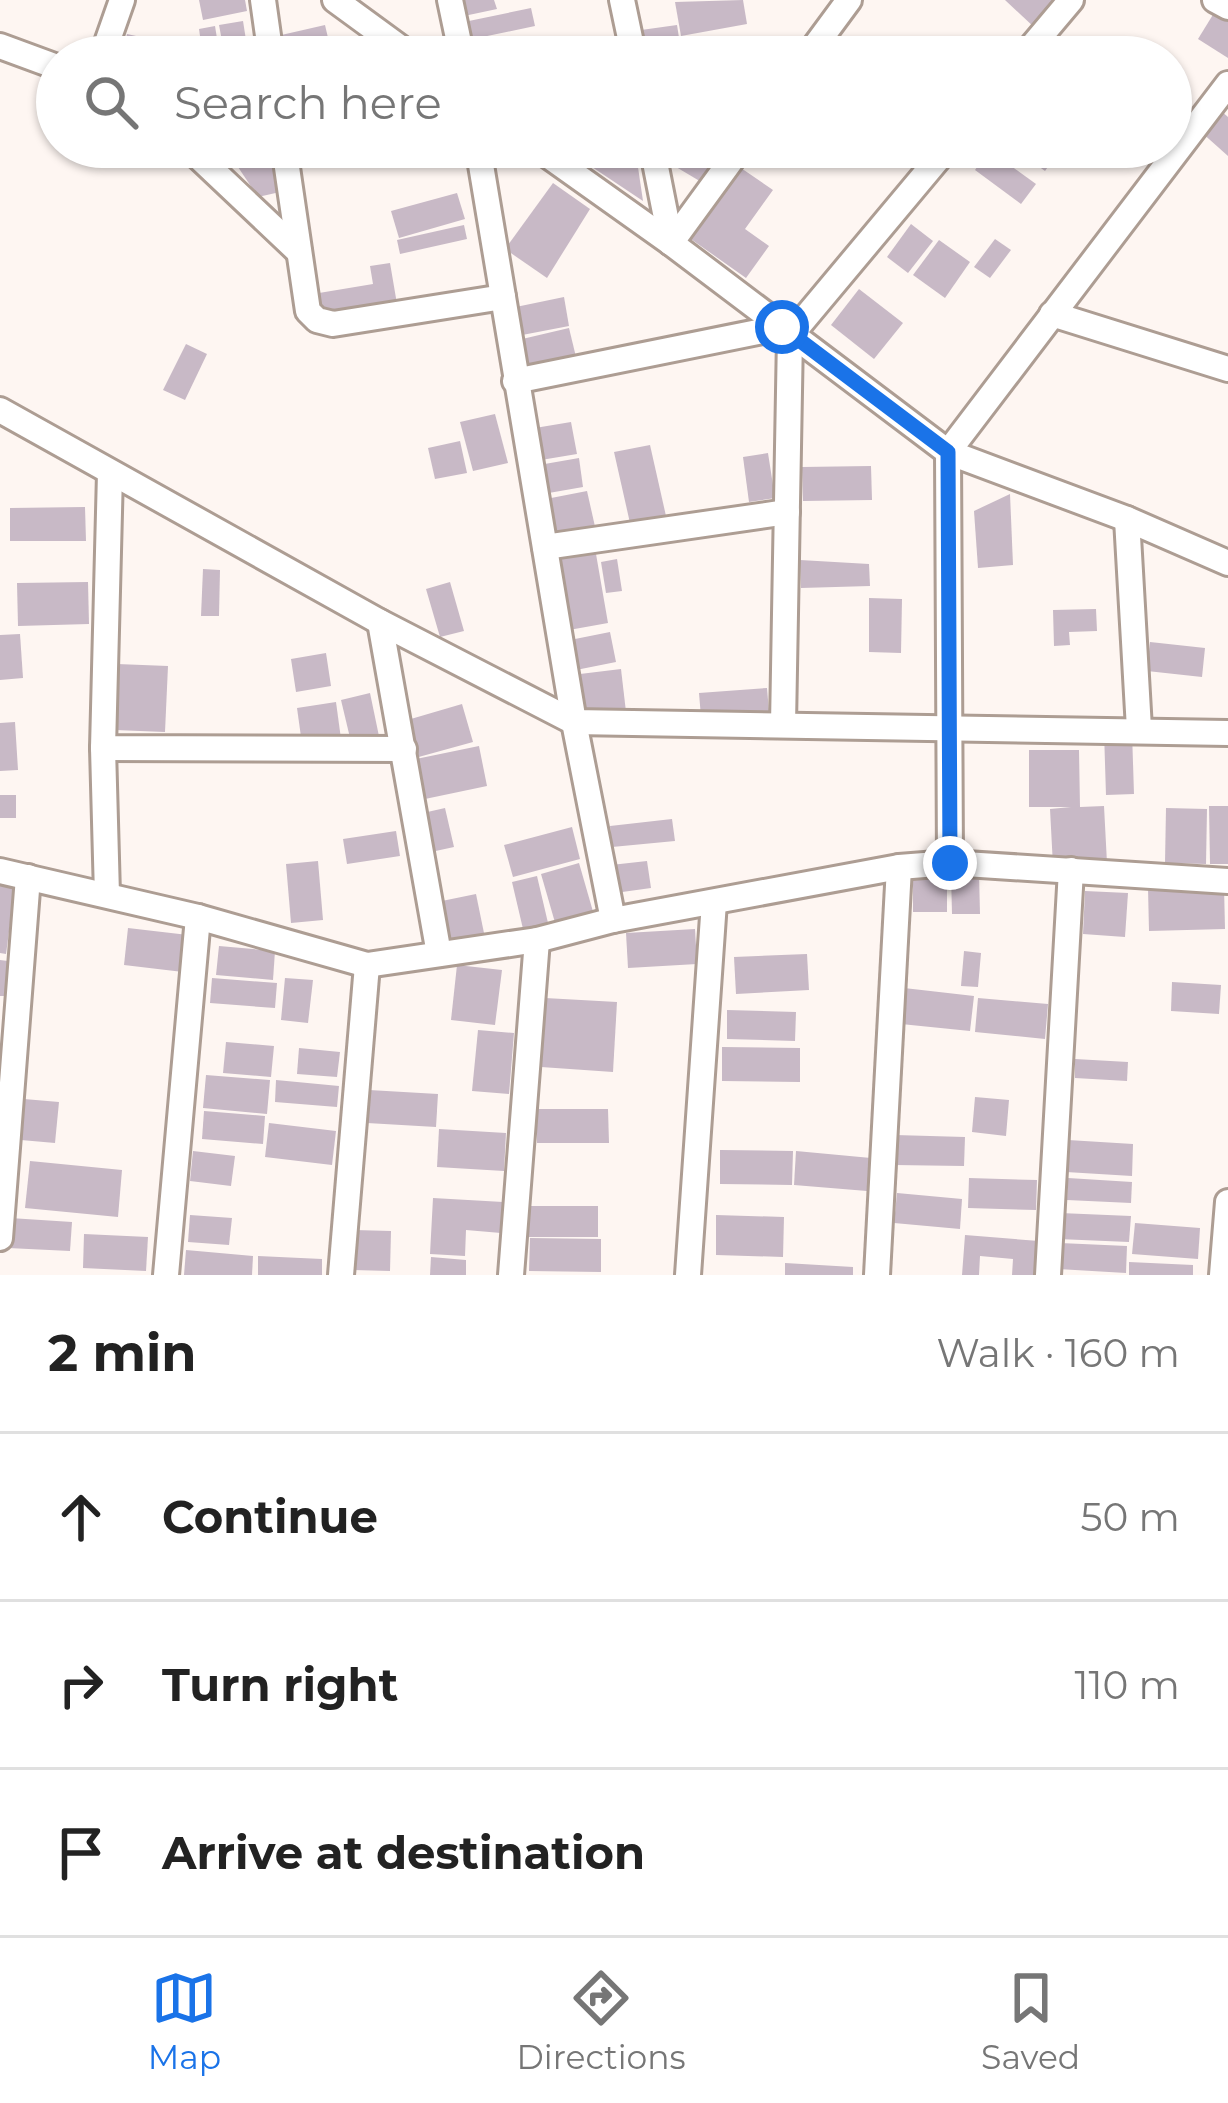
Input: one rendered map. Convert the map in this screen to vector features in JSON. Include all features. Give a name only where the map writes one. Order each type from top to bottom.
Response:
[{"type":"street","points":[[109,36],[122,0]]},
{"type":"street","points":[[263,0],[268,36]]},
{"type":"street","points":[[334,0],[383,36]]},
{"type":"street","points":[[450,0],[458,36]]},
{"type":"street","points":[[622,0],[630,36]]},
{"type":"street","points":[[822,36],[849,0]]},
{"type":"street","points":[[1041,36],[1071,0]]},
{"type":"street","points":[[1215,0],[1228,6]]},
{"type":"street","points":[[0,46],[36,59]]},
{"type":"street","points":[[1192,131],[1228,84]]},
{"type":"street","points":[[210,168],[299,252]]},
{"type":"street","points":[[287,168],[308,311],[317,320],[333,324],[503,297]]},
{"type":"street","points":[[482,168],[574,722],[613,920]]},
{"type":"street","points":[[566,168],[948,452],[1228,563]]},
{"type":"street","points":[[656,168],[671,243]]},
{"type":"street","points":[[671,243],[726,168]]},
{"type":"street","points":[[515,381],[786,331],[930,168]]},
{"type":"street","points":[[950,863],[948,452],[1164,168]]},
{"type":"street","points":[[1052,314],[1228,369]]},
{"type":"street","points":[[783,724],[786,331]]},
{"type":"street","points":[[0,410],[380,622],[574,722],[1228,733]]},
{"type":"street","points":[[107,895],[103,748],[110,473]]},
{"type":"street","points":[[545,547],[788,512]]},
{"type":"street","points":[[1126,519],[1139,729]]},
{"type":"street","points":[[380,622],[439,954]]},
{"type":"street","points":[[103,748],[404,748]]},
{"type":"street","points":[[0,871],[198,917],[368,965],[537,940],[613,920],[899,867],[950,863],[1228,881]]},
{"type":"street","points":[[877,1275],[899,867]]},
{"type":"street","points":[[1048,1275],[1071,869]]},
{"type":"street","points":[[0,1238],[28,878]]},
{"type":"street","points":[[688,1275],[714,902]]},
{"type":"street","points":[[166,1275],[198,917]]},
{"type":"street","points":[[511,1275],[537,940]]},
{"type":"street","points":[[341,1275],[368,965]]},
{"type":"street","points":[[1222,1275],[1228,1202]]},
{"type":"building","points":[[199,0],[245,0],[247,11],[203,20]]},
{"type":"building","points":[[460,0],[494,0],[497,9],[464,16]]},
{"type":"building","points":[[743,0],[747,24],[681,36],[675,2]]},
{"type":"building","points":[[1005,0],[1061,0],[1035,28]]},
{"type":"building","points":[[531,8],[535,26],[467,36],[464,22]]},
{"type":"building","points":[[1214,13],[1228,22],[1228,58],[1198,39]]},
{"type":"building","points":[[243,21],[245,36],[221,36],[219,25]]},
{"type":"building","points":[[325,25],[328,36],[277,36]]},
{"type":"building","points":[[677,25],[679,36],[635,36],[634,31]]},
{"type":"building","points":[[215,26],[217,36],[200,36],[199,29]]},
{"type":"building","points":[[1220,110],[1228,117],[1228,156],[1200,131]]},
{"type":"building","points":[[239,168],[274,168],[280,192],[258,197]]},
{"type":"building","points":[[594,168],[638,168],[643,201]]},
{"type":"building","points":[[678,168],[712,168],[703,183]]},
{"type":"building","points":[[737,168],[773,190],[745,229],[769,246],[746,278],[688,237]]},
{"type":"building","points":[[1014,168],[1036,184],[1021,204],[975,170]]},
{"type":"building","points":[[553,183],[590,209],[547,278],[505,249]]},
{"type":"building","points":[[457,193],[465,219],[399,238],[391,211]]},
{"type":"building","points":[[911,224],[933,241],[908,273],[887,257]]},
{"type":"building","points":[[464,225],[467,239],[400,254],[397,240]]},
{"type":"building","points":[[995,239],[1011,250],[990,278],[974,267]]},
{"type":"building","points":[[939,240],[970,262],[945,298],[913,275]]},
{"type":"building","points":[[390,263],[397,304],[324,316],[319,293],[373,284],[370,266]]},
{"type":"building","points":[[859,289],[903,323],[874,359],[831,325]]},
{"type":"building","points":[[564,297],[569,326],[517,336],[511,308]]},
{"type":"building","points":[[569,328],[576,357],[524,368],[518,340]]},
{"type":"building","points":[[186,344],[207,354],[185,400],[163,390]]},
{"type":"building","points":[[495,414],[508,463],[473,471],[460,422]]},
{"type":"building","points":[[571,422],[577,454],[541,460],[535,428]]},
{"type":"building","points":[[460,441],[467,473],[435,479],[428,448]]},
{"type":"building","points":[[650,445],[666,516],[630,523],[614,452]]},
{"type":"building","points":[[768,453],[775,498],[749,502],[743,457]]},
{"type":"building","points":[[579,458],[583,487],[543,494],[539,465]]},
{"type":"building","points":[[871,466],[872,500],[803,501],[802,467]]},
{"type":"building","points":[[587,491],[596,531],[555,540],[546,499]]},
{"type":"building","points":[[1010,494],[1013,565],[978,568],[974,511]]},
{"type":"building","points":[[85,507],[86,541],[10,541],[10,508]]},
{"type":"building","points":[[596,554],[608,623],[569,630],[555,557]]},
{"type":"building","points":[[617,559],[622,591],[606,593],[601,562]]},
{"type":"building","points":[[800,560],[869,564],[870,586],[801,588]]},
{"type":"building","points":[[203,569],[220,570],[219,616],[201,616]]},
{"type":"building","points":[[88,582],[89,624],[18,626],[17,583]]},
{"type":"building","points":[[450,582],[464,631],[440,637],[426,589]]},
{"type":"building","points":[[869,598],[902,599],[901,653],[869,652]]},
{"type":"building","points":[[1096,609],[1097,631],[1069,632],[1070,645],[1054,646],[1053,610]]},
{"type":"building","points":[[610,632],[616,662],[576,670],[570,640]]},
{"type":"building","points":[[20,634],[23,678],[0,680],[0,635]]},
{"type":"building","points":[[1150,642],[1205,648],[1202,677],[1147,671]]},
{"type":"building","points":[[326,653],[331,686],[296,692],[291,659]]},
{"type":"building","points":[[117,664],[168,666],[165,732],[115,730]]},
{"type":"building","points":[[621,669],[626,712],[586,717],[580,674]]},
{"type":"building","points":[[767,688],[769,712],[701,717],[699,693]]},
{"type":"building","points":[[370,693],[380,741],[351,742],[341,700]]},
{"type":"building","points":[[336,702],[341,739],[302,744],[297,708]]},
{"type":"building","points":[[462,704],[473,742],[415,758],[404,721]]},
{"type":"building","points":[[15,722],[18,770],[0,771],[0,723]]},
{"type":"building","points":[[1104,732],[1132,732],[1134,794],[1106,795]]},
{"type":"building","points":[[479,746],[487,786],[425,799],[416,759]]},
{"type":"building","points":[[1029,750],[1079,750],[1080,807],[1104,806],[1107,863],[1053,866],[1050,809],[1071,807],[1029,807]]},
{"type":"building","points":[[0,795],[16,795],[16,818],[0,818]]},
{"type":"building","points":[[1209,806],[1228,806],[1228,864],[1210,864]]},
{"type":"building","points":[[445,808],[454,847],[431,852],[423,813]]},
{"type":"building","points":[[1166,808],[1207,809],[1206,864],[1165,863]]},
{"type":"building","points":[[672,819],[675,841],[612,847],[610,826]]},
{"type":"building","points":[[572,827],[580,859],[513,877],[504,845]]},
{"type":"building","points":[[396,831],[400,856],[347,864],[343,839]]},
{"type":"building","points":[[318,861],[323,920],[291,923],[286,864]]},
{"type":"building","points":[[647,861],[651,888],[615,893],[611,865]]},
{"type":"building","points":[[579,863],[594,915],[556,926],[541,874]]},
{"type":"building","points":[[913,870],[947,870],[947,912],[913,912]]},
{"type":"building","points":[[951,873],[979,873],[980,914],[952,914]]},
{"type":"building","points":[[537,876],[548,923],[523,929],[512,882]]},
{"type":"building","points":[[0,878],[16,880],[6,954],[0,953]]},
{"type":"building","points":[[1224,886],[1225,929],[1149,931],[1148,888]]},
{"type":"building","points":[[1085,891],[1128,893],[1125,937],[1083,934]]},
{"type":"building","points":[[476,894],[485,938],[446,946],[437,902]]},
{"type":"building","points":[[128,928],[188,935],[183,972],[124,965]]},
{"type":"building","points":[[695,929],[697,964],[628,968],[626,933]]},
{"type":"building","points":[[219,946],[275,951],[273,980],[216,975]]},
{"type":"building","points":[[964,951],[981,953],[978,987],[961,986]]},
{"type":"building","points":[[807,954],[809,990],[736,994],[734,957]]},
{"type":"building","points":[[0,960],[8,961],[5,996],[0,996]]},
{"type":"building","points":[[457,965],[502,970],[495,1025],[451,1020]]},
{"type":"building","points":[[212,978],[277,983],[275,1008],[210,1003]]},
{"type":"building","points":[[285,978],[313,980],[308,1023],[281,1020]]},
{"type":"building","points":[[1172,982],[1221,985],[1219,1014],[1171,1011]]},
{"type":"building","points":[[904,988],[974,996],[970,1031],[901,1024]]},
{"type":"building","points":[[545,998],[617,1002],[613,1072],[541,1067]]},
{"type":"building","points":[[978,998],[1048,1004],[1045,1039],[975,1032]]},
{"type":"building","points":[[727,1010],[796,1012],[795,1041],[727,1039]]},
{"type":"building","points":[[478,1030],[514,1033],[509,1094],[472,1091]]},
{"type":"building","points":[[226,1042],[274,1046],[271,1077],[223,1073]]},
{"type":"building","points":[[722,1047],[800,1048],[800,1082],[722,1081]]},
{"type":"building","points":[[299,1048],[340,1052],[337,1077],[297,1074]]},
{"type":"building","points":[[1075,1059],[1128,1062],[1127,1081],[1075,1078]]},
{"type":"building","points":[[206,1075],[270,1080],[267,1114],[203,1108]]},
{"type":"building","points":[[276,1080],[339,1086],[337,1107],[275,1102]]},
{"type":"building","points":[[369,1090],[438,1094],[436,1127],[367,1123]]},
{"type":"building","points":[[975,1097],[1009,1100],[1006,1136],[972,1132]]},
{"type":"building","points":[[24,1099],[59,1102],[55,1143],[21,1140]]},
{"type":"building","points":[[536,1109],[608,1109],[609,1143],[537,1143]]},
{"type":"building","points":[[204,1111],[265,1116],[263,1144],[202,1139]]},
{"type":"building","points":[[269,1123],[336,1131],[332,1165],[265,1157]]},
{"type":"building","points":[[439,1129],[506,1133],[504,1171],[437,1167]]},
{"type":"building","points":[[895,1135],[965,1137],[964,1166],[894,1165]]},
{"type":"building","points":[[1068,1140],[1133,1144],[1132,1176],[1066,1172]]},
{"type":"building","points":[[720,1150],[793,1151],[792,1185],[720,1184]]},
{"type":"building","points":[[193,1151],[235,1156],[231,1186],[190,1181]]},
{"type":"building","points":[[796,1151],[871,1158],[867,1191],[794,1185]]},
{"type":"building","points":[[30,1161],[122,1170],[118,1217],[25,1208]]},
{"type":"building","points":[[969,1178],[1037,1180],[1036,1210],[968,1208]]},
{"type":"building","points":[[1068,1178],[1132,1182],[1131,1203],[1067,1200]]},
{"type":"building","points":[[897,1193],[962,1199],[960,1229],[894,1223]]},
{"type":"building","points":[[433,1198],[503,1202],[501,1233],[466,1230],[465,1256],[430,1254]]},
{"type":"building","points":[[529,1206],[598,1206],[598,1237],[529,1237]]},
{"type":"building","points":[[1060,1213],[1131,1216],[1129,1242],[1058,1239]]},
{"type":"building","points":[[190,1215],[232,1218],[229,1245],[188,1242]]},
{"type":"building","points":[[716,1215],[784,1217],[783,1257],[716,1255]]},
{"type":"building","points":[[10,1218],[72,1222],[70,1251],[8,1248]]},
{"type":"building","points":[[1135,1223],[1200,1228],[1198,1259],[1132,1254]]},
{"type":"building","points":[[354,1230],[391,1231],[390,1271],[353,1270]]},
{"type":"building","points":[[84,1234],[148,1237],[146,1271],[83,1268]]},
{"type":"building","points":[[965,1235],[1039,1241],[1036,1275],[1012,1275],[1013,1259],[980,1256],[979,1275],[962,1275]]},
{"type":"building","points":[[530,1238],[601,1239],[601,1272],[529,1271]]},
{"type":"building","points":[[1060,1243],[1127,1246],[1126,1273],[1058,1269]]},
{"type":"building","points":[[186,1250],[253,1256],[252,1275],[184,1275]]},
{"type":"building","points":[[258,1256],[322,1259],[322,1275],[258,1275]]},
{"type":"building","points":[[431,1257],[466,1260],[466,1275],[430,1275]]},
{"type":"building","points":[[1129,1262],[1193,1265],[1193,1275],[1129,1275]]},
{"type":"building","points":[[785,1263],[853,1267],[853,1275],[785,1275]]},
{"type":"route","points":[[782,327],[948,452],[950,863]]}]
